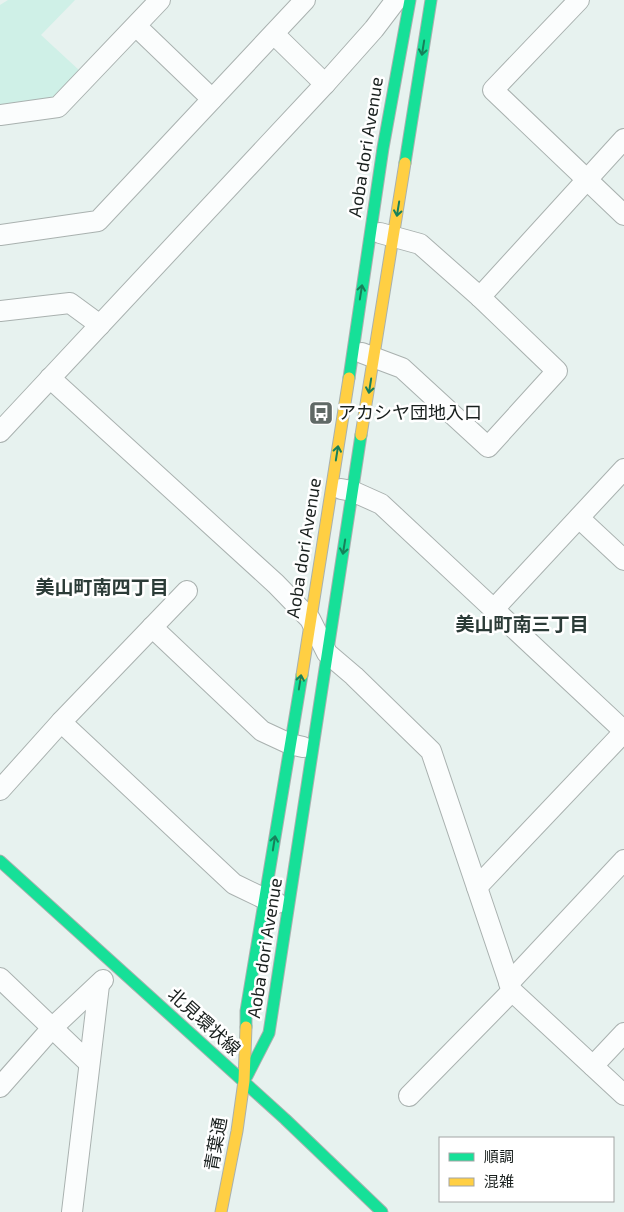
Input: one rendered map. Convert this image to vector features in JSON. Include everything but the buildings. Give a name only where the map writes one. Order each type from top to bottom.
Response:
[{"type":"street","points":[[0,115],[58,106],[160,0]]},
{"type":"street","points":[[0,235],[98,221],[305,0]]},
{"type":"street","points":[[0,432],[325,84],[374,29],[396,0]]},
{"type":"street","name":"Aoba dori Avenue","points":[[244,1082],[246,1011],[332,486],[401,44],[410,0]]},
{"type":"street","name":"Aoba dori Avenue","points":[[244,1082],[269,1033],[352,491],[431,0]]},
{"type":"street","points":[[579,0],[493,90],[585,180],[624,215]]},
{"type":"street","points":[[136,26],[212,100]]},
{"type":"street","points":[[274,34],[325,84]]},
{"type":"street","points":[[480,297],[624,139]]},
{"type":"street","points":[[353,349],[402,368],[488,447],[557,371],[480,297],[420,244],[371,230]]},
{"type":"street","points":[[0,311],[70,303],[100,326]]},
{"type":"street","points":[[50,378],[276,584],[310,619],[327,653],[354,676],[431,751],[510,987],[624,1095]]},
{"type":"street","points":[[494,609],[624,469]]},
{"type":"street","points":[[332,486],[352,491],[381,504],[624,731],[477,887]]},
{"type":"street","points":[[579,518],[624,560]]},
{"type":"street","points":[[0,790],[61,722],[187,591]]},
{"type":"street","points":[[152,627],[262,731],[290,744],[312,750]]},
{"type":"street","points":[[61,722],[234,884],[265,899],[289,906]]},
{"type":"street","name":"北見環状線","points":[[1,864],[244,1082],[382,1212]]},
{"type":"street","points":[[409,1096],[623,864]]},
{"type":"street","points":[[0,1087],[52,1028],[99,985],[116,966]]},
{"type":"street","points":[[0,978],[89,1063]]},
{"type":"street","points":[[72,1212],[99,985]]},
{"type":"street","points":[[593,1066],[624,1033]]},
{"type":"street","name":"青葉通","points":[[221,1212],[237,1131],[244,1082]]},
{"type":"green space","points":[[8,0],[75,0],[41,35],[80,71],[51,100],[0,106],[0,5]]},
{"type":"traffic: fast","points":[[349,378],[383,148],[410,0]]},
{"type":"traffic: fast","points":[[405,163],[431,0]]},
{"type":"traffic: fast","points":[[247,1076],[269,1033],[361,435]]},
{"type":"traffic: fast","points":[[246,1027],[246,1011],[302,675]]},
{"type":"traffic: fast","points":[[0,861],[285,1119],[382,1212]]},
{"type":"traffic: slow","points":[[361,435],[405,163]]},
{"type":"traffic: slow","points":[[302,675],[349,378]]},
{"type":"traffic: slow","points":[[221,1212],[237,1131],[244,1081],[246,1027]]},
{"type":"place","name":"アカシヤ団地入口","points":[[321,413]]},
{"type":"district","name":"美山町南四丁目","points":[[102,587]]},
{"type":"district","name":"美山町南三丁目","points":[[522,624]]}]
